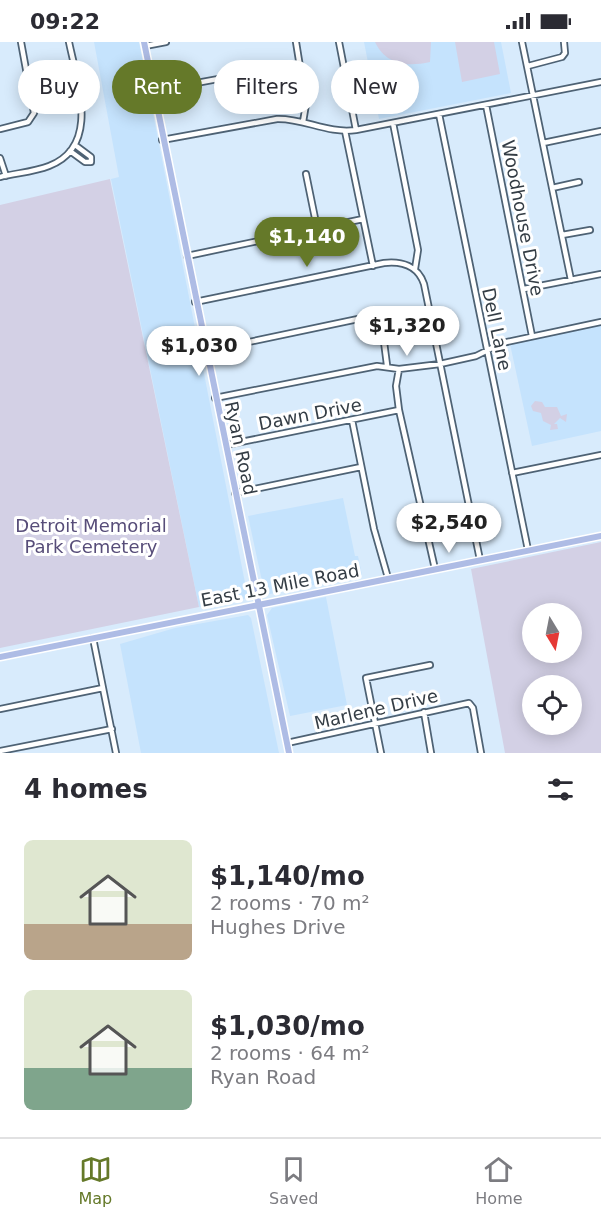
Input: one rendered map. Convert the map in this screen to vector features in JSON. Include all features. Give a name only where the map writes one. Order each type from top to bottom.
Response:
[{"type":"main road","name":"Ryan Road","points":[[144,44],[147,60]]},
{"type":"main road","name":"Ryan Road","points":[[157,114],[289,753]]},
{"type":"main road","name":"East 13 Mile Road","points":[[0,657],[601,536]]},
{"type":"street","points":[[0,129],[28,122],[34,113],[21,42]]},
{"type":"street","points":[[0,158],[3,176],[49,166],[75,145],[82,128],[82,114],[69,42]]},
{"type":"street","points":[[144,44],[166,42]]},
{"type":"street","points":[[296,42],[298,60]]},
{"type":"street","points":[[339,42],[356,130]]},
{"type":"street","points":[[522,42],[571,280]]},
{"type":"street","points":[[528,66],[562,57],[564,42]]},
{"type":"street","points":[[162,140],[277,119],[303,122],[323,129],[356,130],[601,82]]},
{"type":"street","name":"Woodhouse Drive","points":[[486,105],[532,336]]},
{"type":"street","points":[[303,122],[304,114]]},
{"type":"street","name":"Dell Lane","points":[[439,114],[528,550]]},
{"type":"street","points":[[393,123],[418,250],[415,269],[424,284],[480,560]]},
{"type":"street","points":[[345,131],[373,266]]},
{"type":"street","points":[[543,143],[601,131]]},
{"type":"street","points":[[70,151],[85,162],[91,162],[92,157],[75,145]]},
{"type":"street","points":[[306,174],[317,228]]},
{"type":"street","points":[[552,188],[579,182]]},
{"type":"street","points":[[185,256],[363,219]]},
{"type":"street","points":[[562,235],[590,230]]},
{"type":"street","points":[[195,302],[393,262],[415,269]]},
{"type":"street","points":[[524,289],[601,274]]},
{"type":"street","points":[[205,351],[379,316],[387,365]]},
{"type":"street","points":[[215,398],[387,365],[399,369],[441,364],[476,357],[502,343],[601,322]]},
{"type":"street","points":[[399,369],[396,386],[399,410],[435,569]]},
{"type":"street","name":"Dawn Drive","points":[[225,445],[399,410]]},
{"type":"street","points":[[352,420],[388,578]]},
{"type":"street","points":[[512,473],[601,455]]},
{"type":"street","points":[[235,493],[361,467]]},
{"type":"street","points":[[93,638],[116,753]]},
{"type":"street","points":[[381,753],[366,678],[430,665]]},
{"type":"street","points":[[0,708],[104,688]]},
{"type":"street","name":"Marlene Drive","points":[[287,743],[375,722],[471,704],[481,753]]},
{"type":"street","points":[[424,712],[431,753]]},
{"type":"street","points":[[0,751],[112,729]]},
{"type":"shaded area","points":[[94,42],[139,42],[143,60],[112,60],[112,114],[153,114],[248,598],[199,607],[111,179],[119,177],[100,74],[100,60],[97,60]]},
{"type":"shaded area","points":[[364,42],[501,42],[511,93],[419,111],[419,60],[368,60]]},
{"type":"shaded area","points":[[378,114],[404,114],[379,119]]},
{"type":"shaded area","points":[[601,325],[601,431],[532,446],[510,344]]},
{"type":"shaded area","points":[[343,498],[355,556],[358,556],[362,575],[265,595],[248,516]]},
{"type":"shaded area","points":[[326,597],[347,705],[290,716],[267,615],[272,608]]},
{"type":"shaded area","points":[[248,615],[251,618],[279,753],[141,753],[120,644],[175,628]]},
{"type":"green space","points":[[375,42],[431,42],[430,62],[419,63],[419,60],[391,60]]},
{"type":"green space","points":[[455,42],[494,42],[500,74],[462,82]]},
{"type":"green space","name":"Detroit Memorial Park Cemetery","points":[[110,179],[199,607],[0,648],[0,205]]},
{"type":"green space","points":[[535,401],[542,402],[545,407],[557,407],[561,416],[567,414],[566,422],[560,418],[554,424],[557,424],[558,429],[550,430],[551,425],[543,421],[541,413],[533,411],[531,406]]},
{"type":"green space","points":[[601,542],[601,753],[505,753],[471,569]]}]
